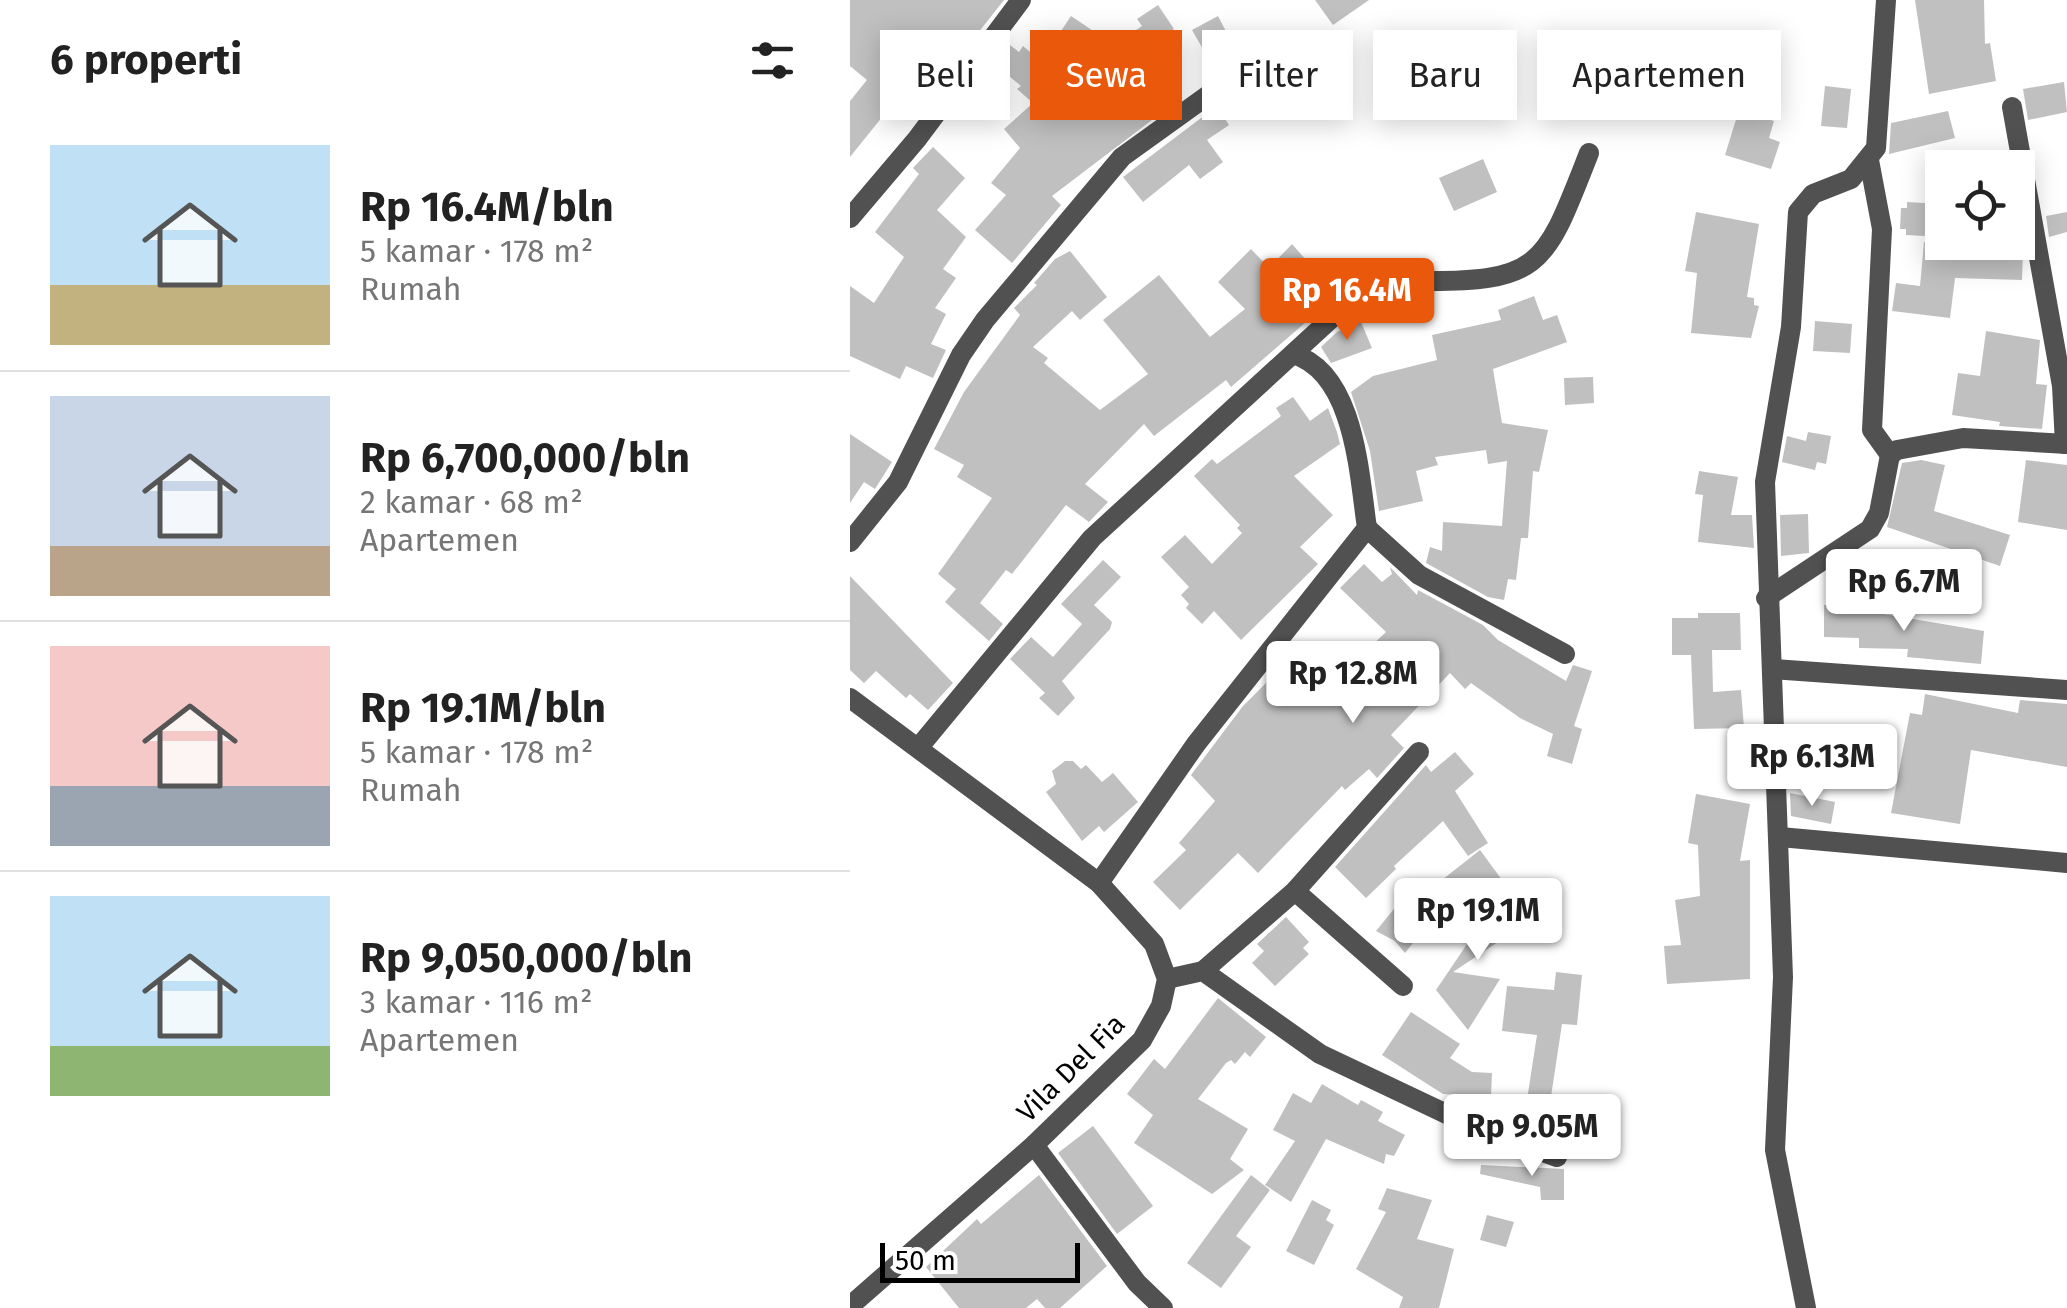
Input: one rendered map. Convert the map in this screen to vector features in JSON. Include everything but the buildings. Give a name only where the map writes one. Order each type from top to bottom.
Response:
[{"type":"street","points":[[850,218],[917,139],[1021,0]]},
{"type":"street","points":[[1806,1308],[1774,1150],[1783,977],[1764,482],[1791,328],[1798,212],[1805,199],[1851,179],[1869,160],[1879,132],[1886,0]]},
{"type":"street","points":[[850,542],[898,482],[962,354],[985,320],[1122,157],[1202,99]]},
{"type":"street","points":[[1890,456],[1908,447],[1963,438],[2066,444],[2052,324],[2012,107]]},
{"type":"street","points":[[918,747],[1092,538],[1376,282],[1486,280],[1534,264],[1557,234],[1588,153]]},
{"type":"street","points":[[1766,598],[1870,529],[1879,513],[1890,456],[1872,430],[1882,229],[1869,160]]},
{"type":"street","points":[[1292,354],[1309,359],[1336,394],[1358,462],[1367,528],[1419,575],[1565,654]]},
{"type":"street","points":[[1099,883],[1196,744],[1367,528]]},
{"type":"street","points":[[1773,669],[2067,690]]},
{"type":"street","points":[[850,698],[1099,883],[1154,944],[1167,979],[1203,971],[1294,892],[1418,752]]},
{"type":"street","points":[[1780,837],[2067,863]]},
{"type":"street","points":[[1294,892],[1403,986]]},
{"type":"street","points":[[1203,971],[1320,1054],[1474,1127],[1557,1157]]},
{"type":"street","name":"Vila Del Fia","points":[[850,1306],[1034,1145],[1142,1040],[1155,1019],[1167,979]]},
{"type":"street","points":[[1034,1145],[1137,1283],[1163,1308]]}]
